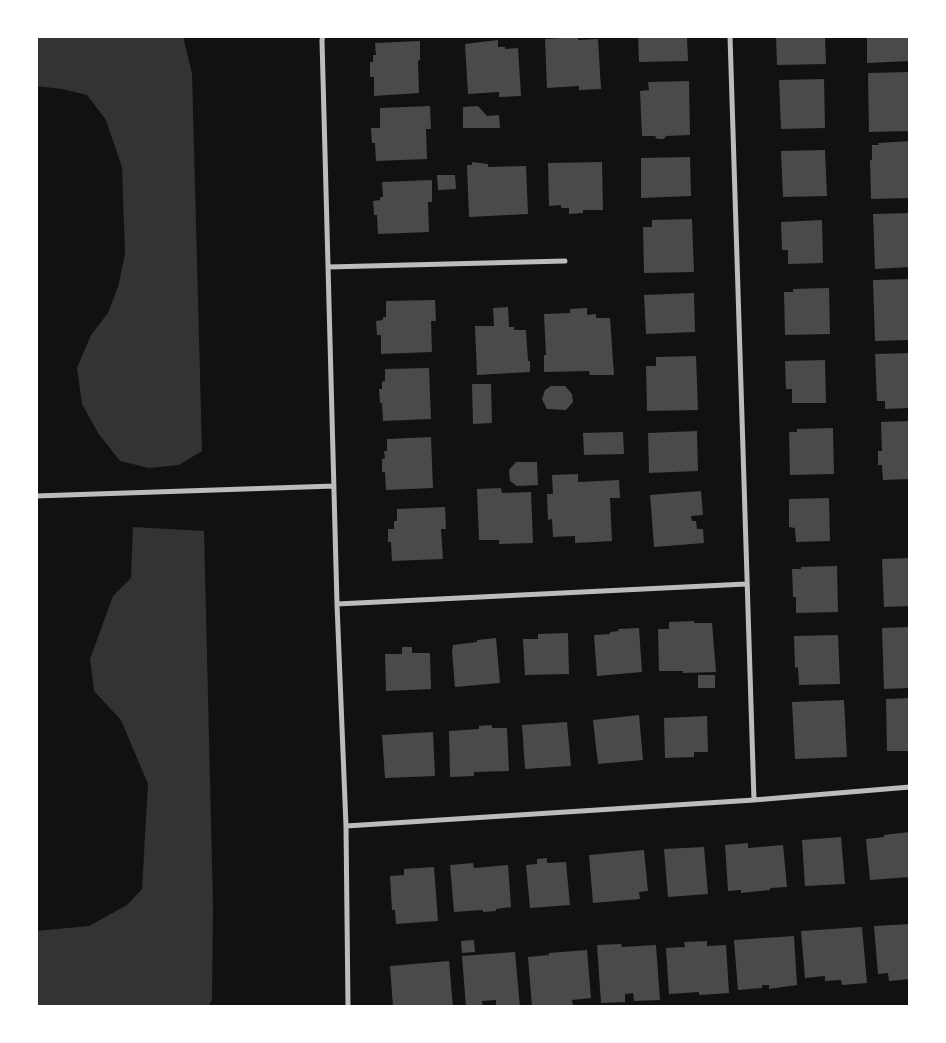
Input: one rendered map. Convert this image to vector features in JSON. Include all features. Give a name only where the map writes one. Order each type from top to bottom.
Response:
[{"type":"street","points":[[323,36],[337,604],[346,826],[348,1007]]},
{"type":"street","points":[[730,36],[754,800]]},
{"type":"street","points":[[328,267],[565,261]]},
{"type":"street","points":[[36,496],[334,486]]},
{"type":"street","points":[[337,604],[746,584]]},
{"type":"street","points":[[346,826],[754,800],[910,787]]},
{"type":"shaded area","points":[[36,36],[183,36],[192,74],[202,451],[179,465],[149,468],[120,461],[98,433],[82,404],[77,368],[91,335],[108,313],[118,287],[125,254],[122,167],[106,120],[87,95],[62,89],[36,86]]},
{"type":"shaded area","points":[[133,527],[204,531],[213,906],[212,999],[208,1007],[36,1007],[36,931],[89,926],[127,905],[142,889],[148,784],[121,720],[94,691],[90,659],[113,596],[131,578]]},
{"type":"building","points":[[563,36],[578,36],[578,40],[598,39],[601,89],[579,90],[579,86],[547,88],[545,39],[563,38]]},
{"type":"building","points":[[638,36],[687,36],[688,61],[639,62]]},
{"type":"building","points":[[776,36],[825,36],[826,64],[777,65]]},
{"type":"building","points":[[867,36],[910,36],[910,61],[867,63]]},
{"type":"building","points":[[498,40],[498,47],[505,47],[505,49],[518,48],[521,96],[499,97],[499,92],[468,94],[465,44]]},
{"type":"building","points":[[420,41],[420,60],[418,61],[419,93],[374,96],[374,77],[370,77],[370,62],[373,62],[373,55],[376,55],[375,43]]},
{"type":"building","points":[[910,72],[910,131],[869,132],[868,73]]},
{"type":"building","points":[[824,79],[825,128],[781,129],[779,80]]},
{"type":"building","points":[[689,81],[690,135],[666,136],[664,139],[657,139],[655,136],[642,136],[640,91],[649,90],[648,82]]},
{"type":"building","points":[[430,106],[431,129],[426,129],[427,159],[376,161],[375,143],[372,143],[371,128],[380,128],[380,108]]},
{"type":"building","points":[[478,106],[487,116],[499,115],[500,128],[463,128],[463,107]]},
{"type":"building","points":[[910,141],[910,198],[871,199],[870,160],[872,160],[872,145]]},
{"type":"building","points":[[825,150],[827,196],[783,197],[781,151]]},
{"type":"building","points":[[690,157],[691,196],[641,198],[641,158]]},
{"type":"building","points":[[472,162],[488,164],[488,167],[526,166],[528,214],[469,217],[467,165],[472,165]]},
{"type":"building","points":[[602,162],[603,210],[583,210],[583,213],[569,214],[569,208],[561,208],[561,205],[549,206],[548,163]]},
{"type":"building","points":[[437,175],[455,175],[456,189],[438,190]]},
{"type":"building","points":[[432,180],[432,202],[428,202],[429,232],[378,234],[377,215],[374,215],[373,201],[380,200],[380,197],[383,197],[382,182]]},
{"type":"building","points":[[910,213],[910,267],[875,269],[873,214]]},
{"type":"building","points":[[692,219],[694,272],[644,273],[643,227],[652,227],[652,220]]},
{"type":"building","points":[[822,220],[823,263],[788,264],[788,250],[782,250],[781,222]]},
{"type":"building","points":[[910,279],[910,340],[875,341],[873,280]]},
{"type":"building","points":[[829,288],[830,334],[785,335],[784,292],[793,292],[793,289]]},
{"type":"building","points":[[694,293],[695,332],[646,334],[644,295]]},
{"type":"building","points":[[435,300],[436,321],[431,321],[432,352],[381,354],[381,335],[377,335],[376,321],[383,320],[383,317],[386,317],[386,301]]},
{"type":"building","points":[[508,307],[509,327],[514,327],[514,330],[526,330],[530,372],[477,375],[475,326],[494,326],[493,308]]},
{"type":"building","points":[[587,308],[587,315],[596,314],[596,318],[610,318],[614,375],[590,375],[589,371],[544,372],[544,355],[546,355],[544,314],[570,313],[570,309]]},
{"type":"building","points":[[910,353],[910,408],[885,409],[885,401],[877,401],[875,354]]},
{"type":"building","points":[[696,356],[698,410],[647,411],[646,366],[656,366],[656,357]]},
{"type":"building","points":[[825,360],[826,403],[792,403],[792,389],[786,389],[785,361]]},
{"type":"building","points":[[429,368],[431,419],[383,421],[379,389],[382,389],[382,382],[385,381],[385,369]]},
{"type":"building","points":[[472,384],[491,384],[492,423],[473,424]]},
{"type":"building","points":[[551,386],[565,386],[572,394],[573,402],[566,410],[547,409],[542,399],[545,390]]},
{"type":"building","points":[[910,421],[910,479],[883,480],[882,465],[878,465],[878,451],[882,451],[881,422]]},
{"type":"building","points":[[833,428],[834,474],[790,475],[789,432],[797,432],[797,429]]},
{"type":"building","points":[[697,431],[698,471],[649,473],[648,433]]},
{"type":"building","points":[[623,432],[624,454],[584,455],[583,433]]},
{"type":"building","points":[[431,437],[433,488],[386,490],[385,472],[382,472],[382,459],[385,458],[384,451],[387,451],[387,439]]},
{"type":"building","points":[[516,462],[537,462],[538,485],[517,486],[510,481],[509,470]]},
{"type":"building","points":[[578,474],[578,482],[619,480],[620,498],[610,498],[612,541],[575,543],[575,536],[553,537],[552,519],[548,520],[547,494],[553,494],[552,475]]},
{"type":"building","points":[[501,488],[502,493],[531,492],[533,543],[499,544],[499,540],[479,540],[477,489]]},
{"type":"building","points":[[701,491],[703,515],[691,516],[692,521],[696,521],[697,529],[703,529],[704,543],[654,547],[650,495]]},
{"type":"building","points":[[829,498],[830,541],[796,542],[795,528],[789,527],[789,499]]},
{"type":"building","points":[[445,507],[446,529],[441,529],[443,559],[392,561],[391,542],[388,542],[388,529],[394,529],[394,521],[397,521],[397,509]]},
{"type":"building","points":[[910,558],[910,606],[884,607],[882,559]]},
{"type":"building","points":[[837,566],[838,612],[796,613],[796,597],[793,597],[792,569]]},
{"type":"building","points":[[694,621],[694,623],[712,623],[716,672],[683,673],[683,671],[659,671],[658,629],[669,629],[669,622]]},
{"type":"building","points":[[910,627],[910,688],[884,689],[882,628]]},
{"type":"building","points":[[639,628],[642,672],[597,676],[594,635],[610,634],[610,632],[619,631],[618,629]]},
{"type":"building","points":[[568,633],[569,674],[525,675],[523,639],[538,639],[538,634]]},
{"type":"building","points":[[838,635],[840,684],[799,685],[798,667],[795,668],[794,636]]},
{"type":"building","points":[[496,638],[500,683],[455,687],[453,645]]},
{"type":"building","points":[[402,647],[412,647],[412,653],[430,653],[431,689],[386,691],[385,654],[402,654]]},
{"type":"building","points":[[698,675],[715,675],[715,688],[698,688]]},
{"type":"building","points":[[910,698],[910,751],[887,751],[886,699]]},
{"type":"building","points":[[844,700],[847,757],[795,759],[792,702]]},
{"type":"building","points":[[639,715],[643,760],[598,764],[593,720]]},
{"type":"building","points":[[707,716],[708,752],[694,752],[694,757],[665,758],[664,718]]},
{"type":"building","points":[[567,722],[571,766],[525,769],[522,725]]},
{"type":"building","points":[[492,725],[492,728],[507,728],[509,771],[474,772],[474,776],[450,777],[449,731],[479,729],[479,726]]},
{"type":"building","points":[[433,732],[435,776],[385,778],[382,735]]},
{"type":"building","points":[[910,832],[910,877],[870,880],[866,839]]},
{"type":"building","points":[[841,837],[845,884],[805,886],[802,840]]},
{"type":"building","points":[[748,843],[748,848],[783,845],[787,887],[741,893],[741,890],[728,891],[725,845]]},
{"type":"building","points":[[704,847],[708,894],[668,897],[664,849]]},
{"type":"building","points":[[644,850],[648,891],[639,892],[640,899],[593,903],[589,855]]},
{"type":"building","points":[[547,858],[547,863],[566,862],[570,905],[530,908],[526,865],[537,864],[537,859]]},
{"type":"building","points":[[473,863],[474,868],[508,865],[511,907],[496,909],[496,911],[454,912],[450,865]]},
{"type":"building","points":[[434,867],[438,921],[396,924],[395,910],[392,910],[390,876],[404,875],[404,869]]},
{"type":"building","points":[[910,924],[910,979],[889,981],[888,973],[878,974],[874,926]]},
{"type":"building","points":[[862,927],[867,983],[842,985],[841,980],[825,981],[825,976],[805,978],[801,931]]},
{"type":"building","points":[[794,936],[797,985],[769,989],[769,985],[762,985],[762,988],[738,990],[734,940]]},
{"type":"building","points":[[474,940],[475,952],[462,953],[461,941]]},
{"type":"building","points":[[707,941],[707,946],[726,945],[729,993],[669,994],[666,948],[685,947],[684,942]]},
{"type":"building","points":[[621,944],[622,947],[656,945],[660,1000],[634,1001],[633,993],[625,994],[625,1002],[601,1003],[597,945]]},
{"type":"building","points":[[587,950],[591,998],[572,1000],[573,1005],[532,1007],[528,957]]},
{"type":"building","points":[[515,952],[520,1007],[496,1007],[496,1000],[482,1001],[483,1006],[466,1007],[462,956]]},
{"type":"building","points":[[449,961],[453,1007],[393,1007],[390,966]]}]
